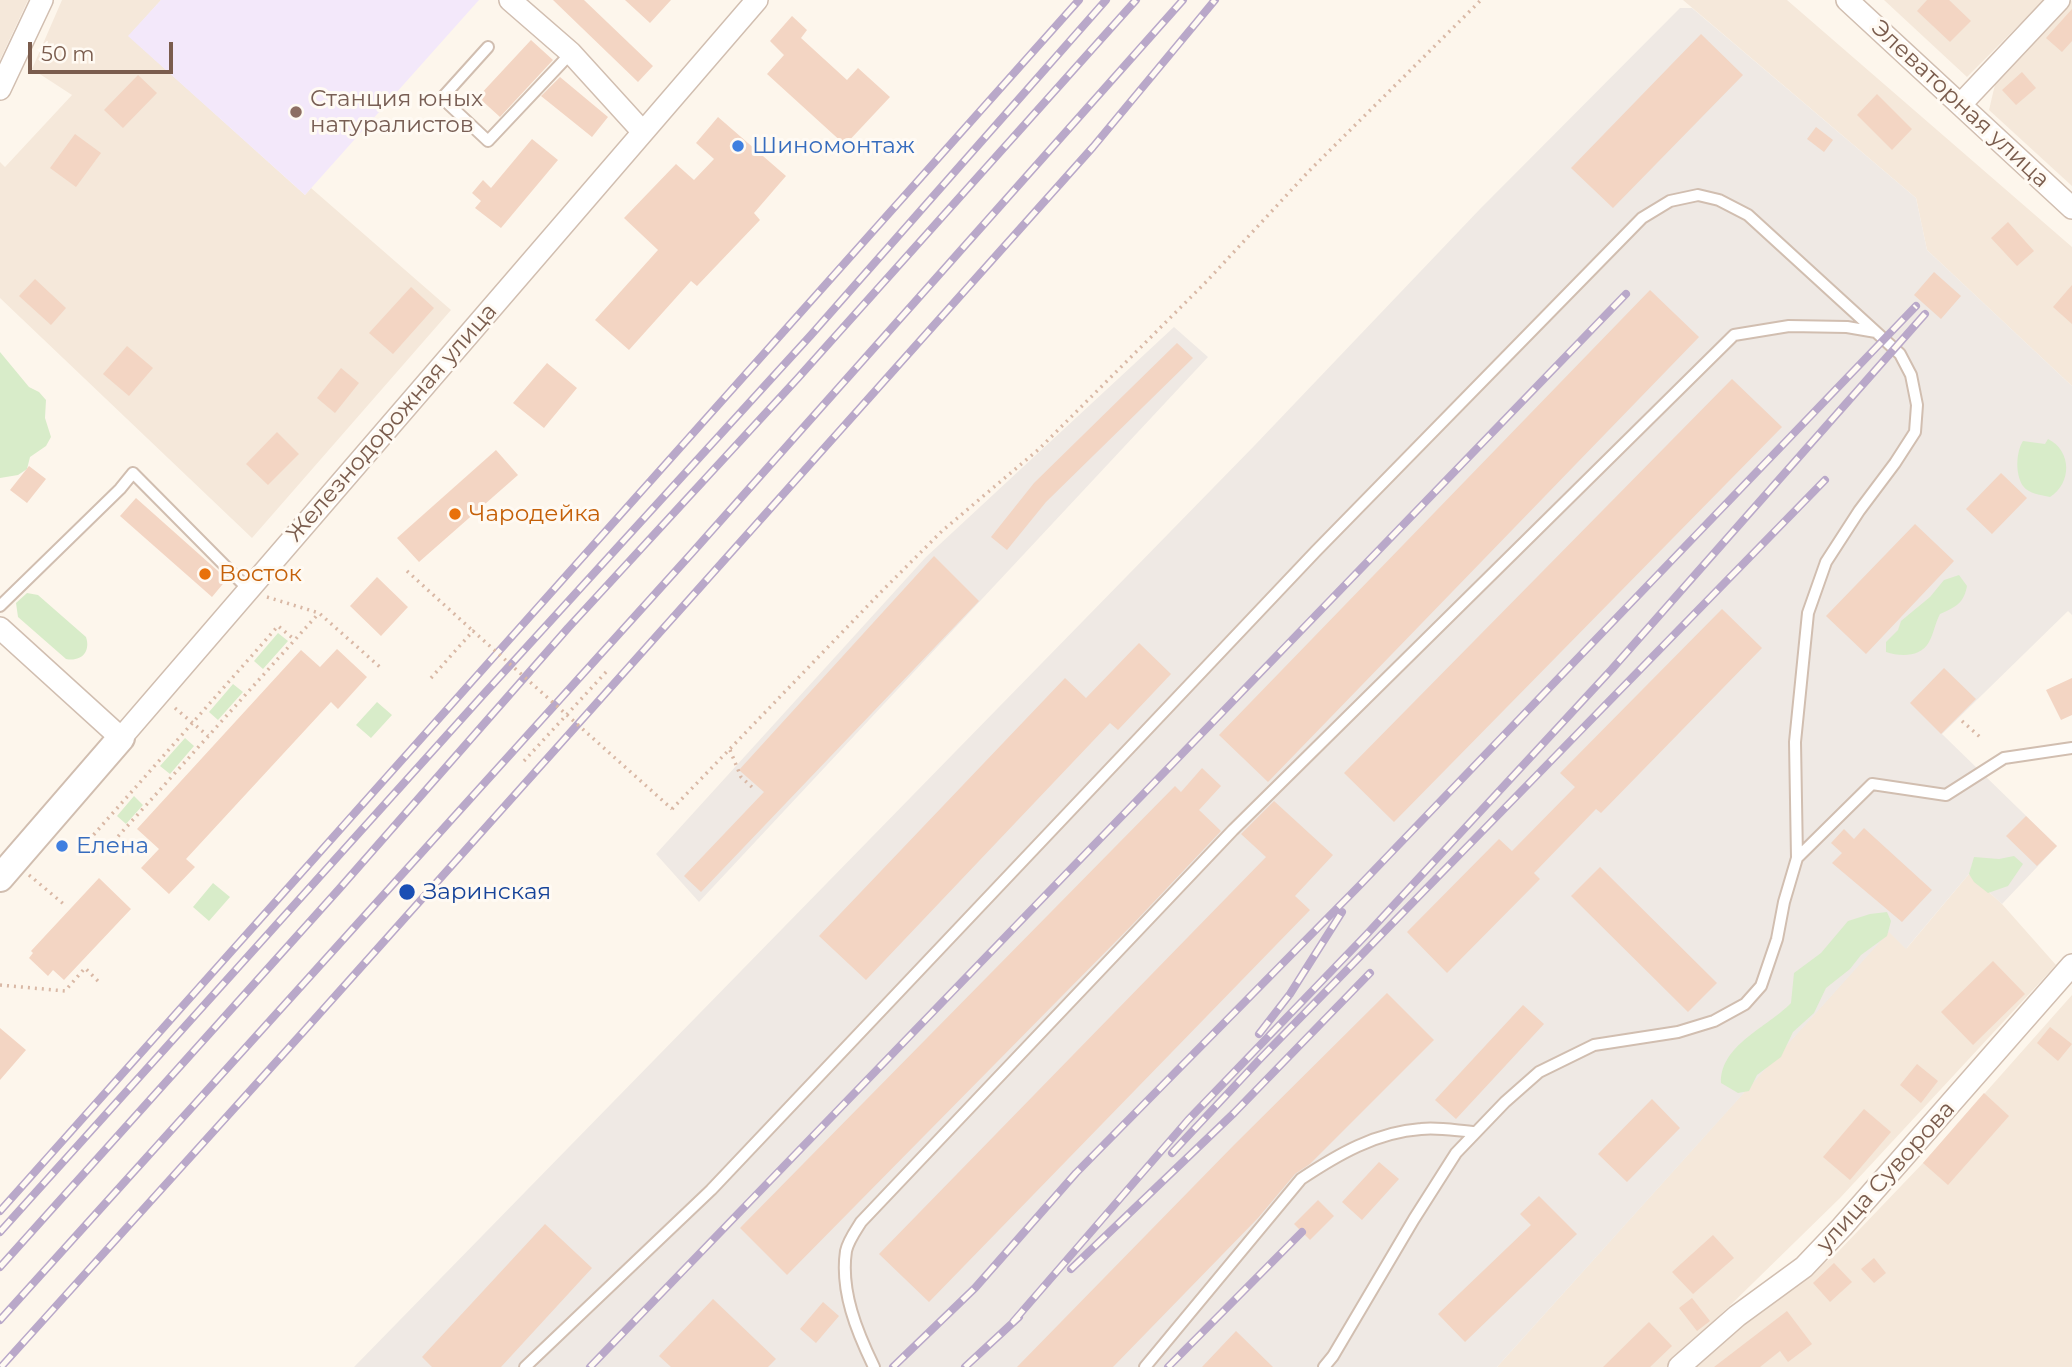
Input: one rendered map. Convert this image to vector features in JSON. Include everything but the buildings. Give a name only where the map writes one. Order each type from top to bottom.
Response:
[{"type":"street","points":[[0,89],[42,0]]},
{"type":"street","points":[[510,0],[570,53],[642,131]]},
{"type":"street","name":"Железнодорожная улица","points":[[7,870],[757,0]]},
{"type":"street","name":"Элеваторная улица","points":[[1847,0],[2072,208]]},
{"type":"street","points":[[1961,104],[2059,0]]},
{"type":"street","points":[[0,628],[121,738]]},
{"type":"street","name":"улица Суворова","points":[[1679,1367],[1737,1317],[1804,1267],[1843,1227],[2072,965]]},
{"type":"lane","points":[[488,47],[442,98],[488,141],[570,53]]},
{"type":"lane","points":[[525,1367],[721,1180],[1315,551],[1642,218],[1670,201],[1698,195],[1719,200],[1748,215],[1900,354],[1911,375],[1917,405],[1915,432],[1826,562],[1808,613],[1795,742],[1797,858],[1777,939],[1761,986],[1745,1004],[1714,1021],[1678,1032],[1594,1045],[1539,1072],[1505,1102],[1449,1164],[1324,1367]]},
{"type":"lane","points":[[874,1367],[858,1336],[846,1278],[846,1249],[861,1222],[1233,830],[1734,335],[1789,326],[1847,327],[1876,332]]},
{"type":"lane","points":[[0,606],[120,489],[133,473],[249,590]]},
{"type":"lane","points":[[1797,858],[1872,784],[1946,795],[2004,758],[2072,748]]},
{"type":"lane","points":[[1144,1367],[1301,1179],[1333,1158],[1377,1137],[1422,1129],[1476,1132]]},
{"type":"path","points":[[407,572],[672,809],[942,531],[1039,449],[1207,281],[1309,171],[1481,0]]},
{"type":"path","points":[[249,590],[292,607],[319,613],[381,668]]},
{"type":"path","points":[[104,852],[319,613]]},
{"type":"path","points":[[89,841],[278,626],[295,640]]},
{"type":"path","points":[[431,678],[473,631]]},
{"type":"path","points":[[524,761],[607,671]]},
{"type":"path","points":[[176,708],[208,737]]},
{"type":"path","points":[[1962,722],[1980,737]]},
{"type":"path","points":[[728,750],[741,777],[754,789]]},
{"type":"path","points":[[7,870],[66,906]]},
{"type":"path","points":[[0,985],[65,991],[85,968],[99,982]]},
{"type":"shaded area","points":[[0,0],[28,0],[0,60]]},
{"type":"shaded area","points":[[62,0],[161,0],[129,36],[305,195],[311,188],[451,310],[252,538],[0,298],[0,162],[5,167],[72,95],[32,69]]},
{"type":"shaded area","name":"Станция юных натуралистов","points":[[161,0],[479,0],[305,195],[128,36]]},
{"type":"shaded area","points":[[1683,0],[1787,0],[2072,247],[2072,386],[1927,250],[1916,198]]},
{"type":"shaded area","points":[[1884,0],[2044,0],[1967,77]]},
{"type":"shaded area","points":[[2072,0],[2072,186],[1989,110],[1997,76]]},
{"type":"shaded area","points":[[1680,8],[1692,8],[1916,198],[1927,250],[2072,386],[2072,615],[2068,611],[1942,734],[2057,846],[2002,904],[1969,874],[1906,949],[1889,932],[1497,1367],[354,1367],[1255,445],[1480,209]]},
{"type":"shaded area","points":[[1174,327],[1208,357],[699,902],[656,854],[926,557]]},
{"type":"shaded area","points":[[1969,874],[2002,904],[2056,965],[1840,1198],[1667,1367],[1497,1367],[1889,931],[1907,948]]},
{"type":"shaded area","points":[[2072,995],[2072,1367],[1691,1367],[1724,1337],[1835,1255],[1923,1163]]},
{"type":"green space","points":[[0,352],[29,387],[39,392],[46,400],[45,418],[51,437],[46,446],[30,457],[27,469],[18,475],[0,478]]},
{"type":"green space","points":[[2048,439],[2062,451],[2066,467],[2062,484],[2050,497],[2035,494],[2023,486],[2017,463],[2023,441],[2045,444]]},
{"type":"green space","points":[[1959,575],[1967,586],[1964,597],[1955,607],[1940,614],[1931,639],[1925,647],[1910,654],[1886,652],[1886,642],[1898,630],[1901,621],[1930,597],[1944,580]]},
{"type":"green space","points":[[27,593],[38,595],[86,637],[84,655],[76,659],[66,659],[18,617],[16,603]]},
{"type":"green space","points":[[278,633],[288,641],[263,669],[254,661]]},
{"type":"green space","points":[[233,684],[243,692],[218,720],[209,712]]},
{"type":"green space","points":[[377,702],[392,715],[371,738],[356,725]]},
{"type":"green space","points":[[185,738],[194,746],[170,774],[160,766]]},
{"type":"green space","points":[[134,796],[143,805],[126,824],[117,816]]},
{"type":"green space","points":[[2014,856],[2023,864],[2008,886],[1988,893],[1974,882],[1969,874],[1974,857],[1999,859]]},
{"type":"green space","points":[[213,883],[230,897],[209,921],[193,907]]},
{"type":"green space","points":[[1887,912],[1891,921],[1887,936],[1861,955],[1850,969],[1826,988],[1814,1013],[1793,1032],[1781,1057],[1757,1075],[1749,1091],[1738,1093],[1721,1083],[1728,1058],[1737,1047],[1791,1003],[1794,973],[1821,953],[1848,921]]},
{"type":"railway","points":[[0,1211],[1079,0]]},
{"type":"railway","points":[[0,1232],[811,335],[1106,0]]},
{"type":"railway","points":[[0,1267],[340,888],[568,628],[798,378],[1136,0]]},
{"type":"railway","points":[[0,1320],[691,554],[1183,0]]},
{"type":"railway","points":[[1,1367],[1093,147],[1215,0]]},
{"type":"railway","points":[[590,1367],[1626,294]]},
{"type":"railway","points":[[893,1367],[975,1288],[1076,1173],[1360,885],[1916,306]]},
{"type":"railway","points":[[1013,1322],[1188,1120],[1367,934],[1612,669],[1925,314]]},
{"type":"railway","points":[[1172,1153],[1260,1059],[1825,480]]},
{"type":"railway","points":[[1259,1034],[1290,994],[1342,912]]},
{"type":"railway","points":[[1071,1269],[1234,1113],[1370,973]]},
{"type":"railway","points":[[1168,1367],[1302,1232]]},
{"type":"railway","points":[[965,1367],[1019,1317]]},
{"type":"place","name":"Станция юных натуралистов","points":[[296,112]]},
{"type":"place","name":"Шиномонтаж","points":[[738,146]]},
{"type":"place","name":"Чародейка","points":[[455,514]]},
{"type":"place","name":"Восток","points":[[205,574]]},
{"type":"place","name":"Елена","points":[[62,846]]},
{"type":"place","name":"Заринская","points":[[407,892]]}]
